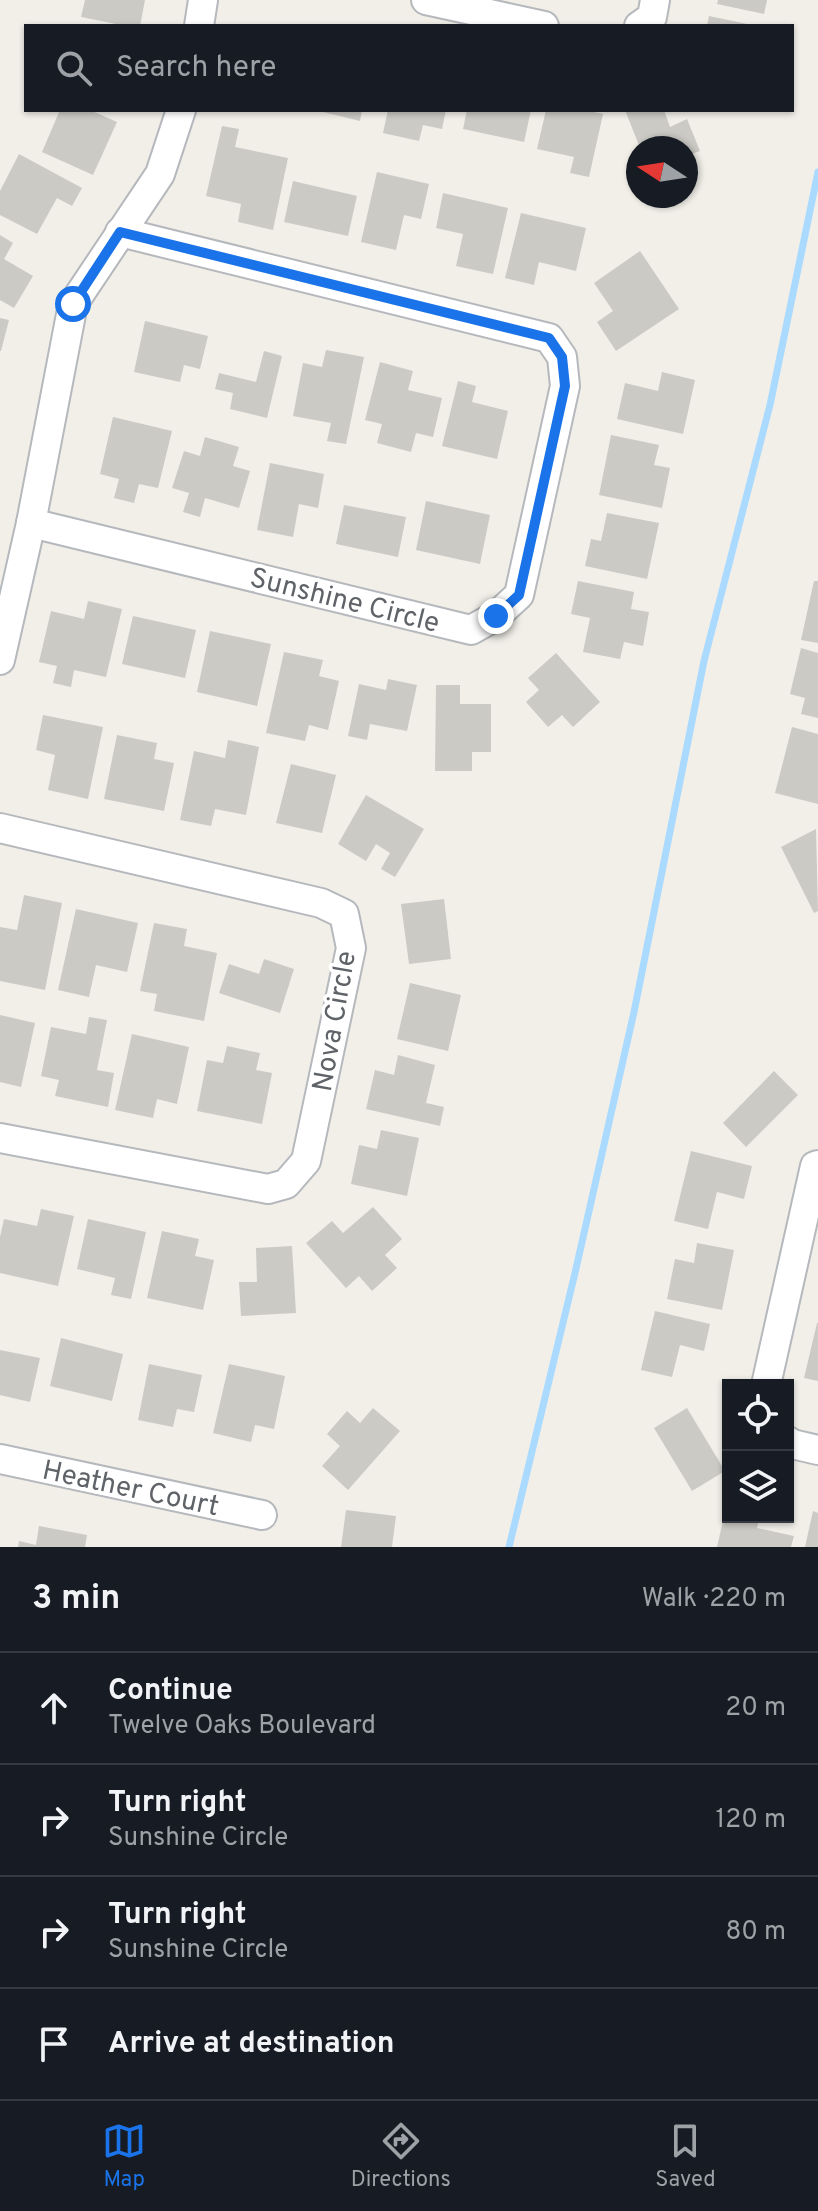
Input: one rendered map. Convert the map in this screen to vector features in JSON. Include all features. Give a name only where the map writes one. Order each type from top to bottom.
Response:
[{"type":"street","points":[[199,24],[203,0]]},
{"type":"street","points":[[426,0],[535,24]]},
{"type":"street","points":[[642,24],[652,17],[655,0]]},
{"type":"street","points":[[0,660],[31,523],[73,304],[160,174],[180,112]]},
{"type":"street","name":"Sunshine Circle","points":[[31,523],[471,630],[496,616],[519,595],[565,386],[562,357],[549,338],[120,232]]},
{"type":"street","name":"Nova Circle","points":[[0,828],[321,903],[344,914],[351,948],[306,1161],[286,1184],[268,1189],[0,1138]]},
{"type":"street","points":[[767,1379],[815,1166],[818,1165]]},
{"type":"street","points":[[794,1444],[818,1450]]},
{"type":"street","name":"Heather Court","points":[[0,1459],[262,1515]]},
{"type":"building","points":[[85,0],[145,0],[140,24],[116,24],[81,17]]},
{"type":"building","points":[[718,0],[767,0],[764,14],[717,4]]},
{"type":"building","points":[[709,16],[747,24],[707,24]]},
{"type":"building","points":[[59,112],[94,112],[117,122],[93,175],[42,152]]},
{"type":"building","points":[[323,112],[362,112],[360,121]]},
{"type":"building","points":[[388,112],[446,112],[442,129],[423,125],[419,141],[383,133]]},
{"type":"building","points":[[467,112],[531,112],[524,142],[463,129]]},
{"type":"building","points":[[546,112],[603,114],[589,177],[570,173],[574,157],[537,149]]},
{"type":"building","points":[[626,112],[665,112],[670,127],[687,119],[694,136],[635,136]]},
{"type":"building","points":[[222,126],[239,129],[235,147],[288,158],[273,230],[238,222],[241,204],[206,196]]},
{"type":"building","points":[[19,154],[82,188],[72,206],[57,198],[37,234],[0,215],[0,191]]},
{"type":"building","points":[[377,172],[429,184],[421,219],[404,215],[396,250],[361,242]]},
{"type":"building","points":[[293,181],[357,196],[348,236],[284,222]]},
{"type":"building","points":[[443,193],[508,208],[493,274],[456,266],[463,234],[436,228]]},
{"type":"building","points":[[521,213],[586,228],[576,271],[539,262],[534,285],[505,278]]},
{"type":"building","points":[[0,235],[13,243],[4,259],[33,276],[14,308],[0,300]]},
{"type":"building","points":[[640,251],[679,309],[616,351],[597,322],[613,311],[594,283]]},
{"type":"building","points":[[0,318],[9,320],[1,351],[0,351]]},
{"type":"building","points":[[145,321],[208,336],[200,369],[184,365],[180,382],[134,372]]},
{"type":"building","points":[[326,350],[364,357],[346,444],[327,441],[331,423],[293,416],[303,363],[322,367]]},
{"type":"building","points":[[264,351],[282,356],[267,418],[230,409],[233,393],[215,389],[219,373],[256,382]]},
{"type":"building","points":[[380,362],[413,371],[408,390],[442,398],[433,437],[416,433],[411,452],[377,443],[382,424],[365,420]]},
{"type":"building","points":[[662,372],[695,380],[683,434],[617,419],[625,383],[658,391]]},
{"type":"building","points":[[458,381],[476,386],[472,402],[508,411],[497,459],[442,446]]},
{"type":"building","points":[[113,417],[172,431],[158,488],[139,484],[134,503],[114,498],[119,479],[100,474]]},
{"type":"building","points":[[611,435],[659,445],[654,465],[670,468],[662,508],[599,495]]},
{"type":"building","points":[[205,437],[239,447],[233,466],[250,471],[239,508],[205,498],[200,517],[183,512],[189,493],[172,488],[184,451],[200,456]]},
{"type":"building","points":[[270,463],[324,474],[318,508],[299,504],[293,537],[257,530]]},
{"type":"building","points":[[426,501],[490,515],[480,564],[416,550]]},
{"type":"building","points":[[344,505],[406,517],[398,557],[336,544]]},
{"type":"building","points":[[607,513],[659,523],[647,579],[585,566],[591,539],[601,541]]},
{"type":"building","points":[[578,581],[634,592],[631,609],[649,612],[643,646],[624,642],[620,659],[583,652],[590,618],[571,614]]},
{"type":"building","points":[[814,581],[818,581],[818,643],[801,640]]},
{"type":"building","points":[[88,601],[122,609],[106,677],[74,670],[71,687],[53,683],[57,666],[39,662],[51,611],[84,619]]},
{"type":"building","points":[[133,616],[196,630],[185,678],[122,664]]},
{"type":"building","points":[[210,631],[271,644],[257,706],[197,692]]},
{"type":"building","points":[[801,648],[818,653],[818,718],[801,714],[805,698],[790,694]]},
{"type":"building","points":[[284,652],[323,660],[319,676],[339,681],[328,730],[309,725],[305,741],[266,733]]},
{"type":"building","points":[[556,653],[600,702],[573,727],[562,715],[548,727],[526,702],[539,690],[528,678]]},
{"type":"building","points":[[388,679],[417,685],[407,731],[370,724],[367,740],[348,736],[359,684],[386,690]]},
{"type":"building","points":[[436,685],[460,685],[460,704],[491,704],[491,752],[472,752],[472,771],[435,771]]},
{"type":"building","points":[[43,715],[103,727],[88,799],[48,790],[55,755],[36,750]]},
{"type":"building","points":[[792,727],[818,734],[818,804],[775,793]]},
{"type":"building","points":[[117,735],[157,743],[154,759],[174,763],[164,811],[104,799]]},
{"type":"building","points":[[228,740],[259,747],[246,815],[215,809],[211,826],[180,820],[194,751],[225,758]]},
{"type":"building","points":[[291,764],[336,775],[322,833],[276,823]]},
{"type":"building","points":[[366,795],[424,829],[395,877],[381,869],[390,853],[376,844],[366,861],[338,844]]},
{"type":"building","points":[[816,829],[818,911],[814,913],[781,847]]},
{"type":"building","points":[[24,895],[62,903],[45,990],[0,981],[0,927],[17,930]]},
{"type":"building","points":[[444,899],[451,959],[409,964],[401,904]]},
{"type":"building","points":[[76,909],[138,923],[127,972],[96,965],[89,997],[58,990]]},
{"type":"building","points":[[154,923],[187,929],[184,946],[217,953],[204,1021],[154,1011],[157,994],[140,991]]},
{"type":"building","points":[[264,959],[294,969],[280,1013],[219,993],[229,964],[259,974]]},
{"type":"building","points":[[410,983],[461,995],[448,1051],[397,1039]]},
{"type":"building","points":[[0,1015],[35,1023],[21,1087],[0,1082]]},
{"type":"building","points":[[89,1017],[107,1020],[97,1070],[114,1073],[108,1107],[55,1096],[59,1080],[41,1076],[51,1027],[86,1034]]},
{"type":"building","points":[[132,1034],[189,1047],[177,1104],[157,1099],[153,1118],[115,1110]]},
{"type":"building","points":[[227,1046],[260,1053],[256,1070],[272,1073],[262,1124],[197,1111],[207,1060],[223,1063]]},
{"type":"building","points":[[398,1055],[435,1065],[426,1103],[444,1107],[440,1126],[366,1109],[375,1070],[394,1075]]},
{"type":"building","points":[[774,1071],[798,1095],[746,1147],[723,1123]]},
{"type":"building","points":[[381,1130],[419,1138],[407,1196],[351,1184],[359,1145],[377,1149]]},
{"type":"building","points":[[691,1151],[752,1166],[744,1199],[717,1192],[708,1229],[674,1221]]},
{"type":"building","points":[[373,1207],[402,1239],[385,1255],[397,1268],[372,1291],[359,1276],[346,1288],[306,1243],[332,1221],[343,1233]]},
{"type":"building","points":[[41,1209],[74,1216],[58,1286],[0,1273],[0,1237],[4,1219],[37,1226]]},
{"type":"building","points":[[88,1219],[146,1232],[131,1299],[111,1295],[115,1278],[77,1269]]},
{"type":"building","points":[[162,1231],[199,1239],[195,1256],[214,1260],[203,1310],[147,1298]]},
{"type":"building","points":[[697,1243],[734,1250],[722,1310],[667,1299],[675,1259],[694,1263]]},
{"type":"building","points":[[292,1246],[296,1313],[241,1316],[239,1282],[257,1282],[256,1248]]},
{"type":"building","points":[[655,1311],[710,1324],[704,1351],[680,1345],[672,1377],[641,1370]]},
{"type":"building","points":[[818,1323],[818,1381],[804,1378]]},
{"type":"building","points":[[61,1338],[123,1354],[112,1401],[50,1386]]},
{"type":"building","points":[[0,1350],[40,1358],[30,1402],[0,1395]]},
{"type":"building","points":[[149,1364],[202,1375],[194,1412],[177,1409],[173,1427],[138,1420]]},
{"type":"building","points":[[229,1364],[285,1376],[274,1429],[255,1425],[251,1442],[213,1433]]},
{"type":"building","points":[[373,1408],[400,1431],[348,1490],[322,1466],[340,1446],[327,1434],[347,1411],[360,1423]]},
{"type":"building","points":[[687,1408],[722,1466],[722,1473],[692,1491],[654,1428]]},
{"type":"building","points":[[346,1510],[396,1516],[392,1547],[341,1547]]},
{"type":"building","points":[[813,1511],[818,1513],[818,1547],[805,1547]]},
{"type":"building","points":[[722,1523],[758,1523],[757,1528],[794,1536],[791,1547],[717,1547]]},
{"type":"building","points":[[39,1526],[87,1535],[85,1547],[18,1547],[19,1541],[36,1545]]},
{"type":"waterway","points":[[509,1547],[634,1012],[704,661],[770,405],[818,172]]},
{"type":"route","points":[[73,304],[120,232],[549,338],[562,357],[565,386],[519,595],[496,616]]}]
